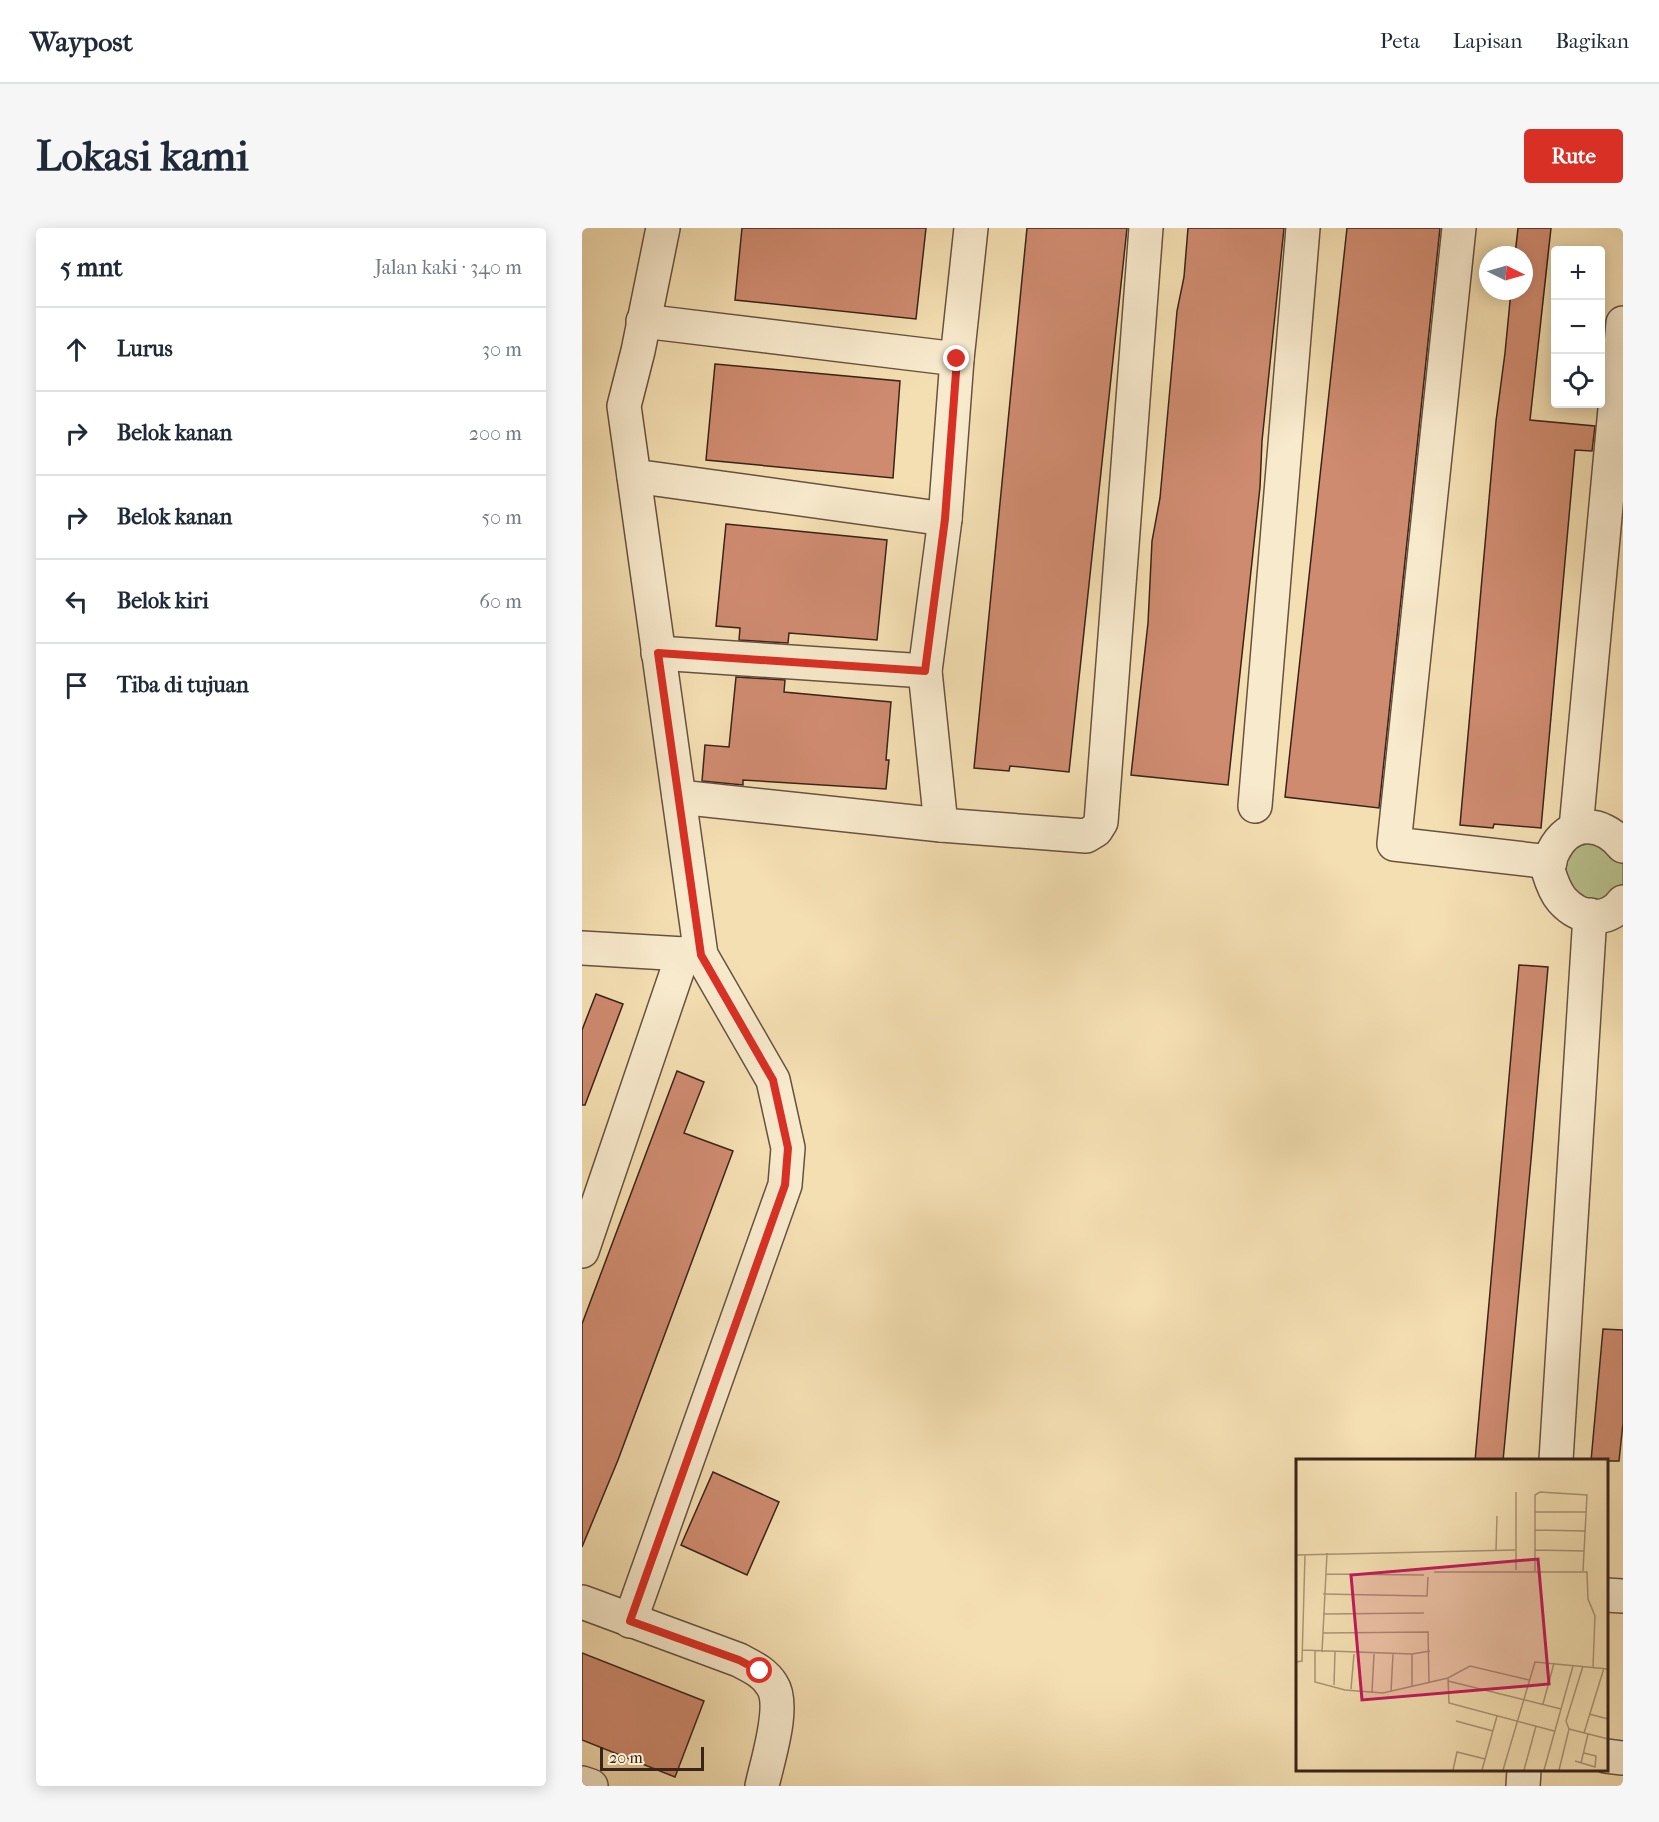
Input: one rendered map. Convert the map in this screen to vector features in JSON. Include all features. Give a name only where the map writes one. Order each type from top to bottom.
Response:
[{"type":"street","points":[[582,1251],[692,954],[679,796],[624,406],[638,351],[663,228]]},
{"type":"street","points":[[941,825],[925,671],[945,519],[957,359],[971,228]]},
{"type":"street","points":[[679,796],[941,825],[1086,836],[1096,830],[1101,822],[1146,228]]},
{"type":"street","points":[[1255,806],[1303,228]]},
{"type":"street","points":[[1459,228],[1394,844],[1550,862]]},
{"type":"street","points":[[643,321],[957,359]]},
{"type":"street","points":[[1576,828],[1623,323]]},
{"type":"street","points":[[634,476],[945,519]]},
{"type":"street","points":[[658,653],[925,671]]},
{"type":"street","points":[[1623,846],[1606,831],[1584,826],[1576,828],[1571,830],[1553,851],[1548,870],[1561,898],[1575,911],[1605,917],[1619,908],[1623,902]]},
{"type":"street","points":[[1556,1459],[1590,915]]},
{"type":"street","points":[[582,948],[692,954]]},
{"type":"street","points":[[630,1621],[785,1185],[788,1148],[773,1080],[692,954]]},
{"type":"street","points":[[1608,1595],[1623,1596]]},
{"type":"street","points":[[582,1602],[739,1660],[760,1671],[774,1687],[778,1710],[762,1786]]},
{"type":"street","points":[[1608,1756],[1623,1758]]},
{"type":"street","points":[[1523,1786],[1524,1771]]},
{"type":"street","points":[[582,1783],[591,1786]]},
{"type":"green space","points":[[1561,840],[1623,846],[1623,902],[1583,914],[1553,851]]},
{"type":"building","points":[[742,228],[926,228],[916,319],[735,300]]},
{"type":"building","points":[[1027,228],[1127,228],[1069,772],[1010,766],[1009,771],[974,768]]},
{"type":"building","points":[[1188,228],[1284,228],[1262,441],[1260,487],[1228,785],[1131,775],[1148,623],[1152,541],[1160,498],[1177,311],[1184,277]]},
{"type":"building","points":[[1347,228],[1440,228],[1379,808],[1285,797]]},
{"type":"building","points":[[1518,228],[1551,228],[1530,420],[1595,426],[1592,451],[1575,450],[1541,828],[1494,824],[1493,828],[1460,825],[1496,421],[1510,300],[1533,300],[1533,246],[1516,246]]},
{"type":"building","points":[[715,364],[900,381],[893,478],[706,460]]},
{"type":"building","points":[[726,524],[887,540],[877,640],[789,633],[788,643],[739,640],[740,628],[716,626]]},
{"type":"building","points":[[736,677],[785,680],[784,692],[891,702],[886,789],[743,780],[743,785],[702,781],[705,745],[729,747]]},
{"type":"building","points":[[1519,965],[1548,967],[1503,1459],[1475,1459]]},
{"type":"building","points":[[596,994],[623,1004],[585,1105],[582,1105],[582,1030]]},
{"type":"building","points":[[677,1071],[704,1082],[684,1133],[733,1151],[618,1460],[582,1547],[582,1324]]},
{"type":"building","points":[[1603,1329],[1623,1330],[1623,1423],[1619,1461],[1591,1459]]},
{"type":"building","points":[[713,1472],[779,1502],[747,1575],[681,1545]]},
{"type":"building","points":[[582,1653],[704,1701],[675,1777],[582,1740]]},
{"type":"route","points":[[760,1671],[739,1660],[630,1621],[785,1185],[788,1148],[773,1080],[701,955],[658,653],[925,671],[945,519],[957,359]]}]
